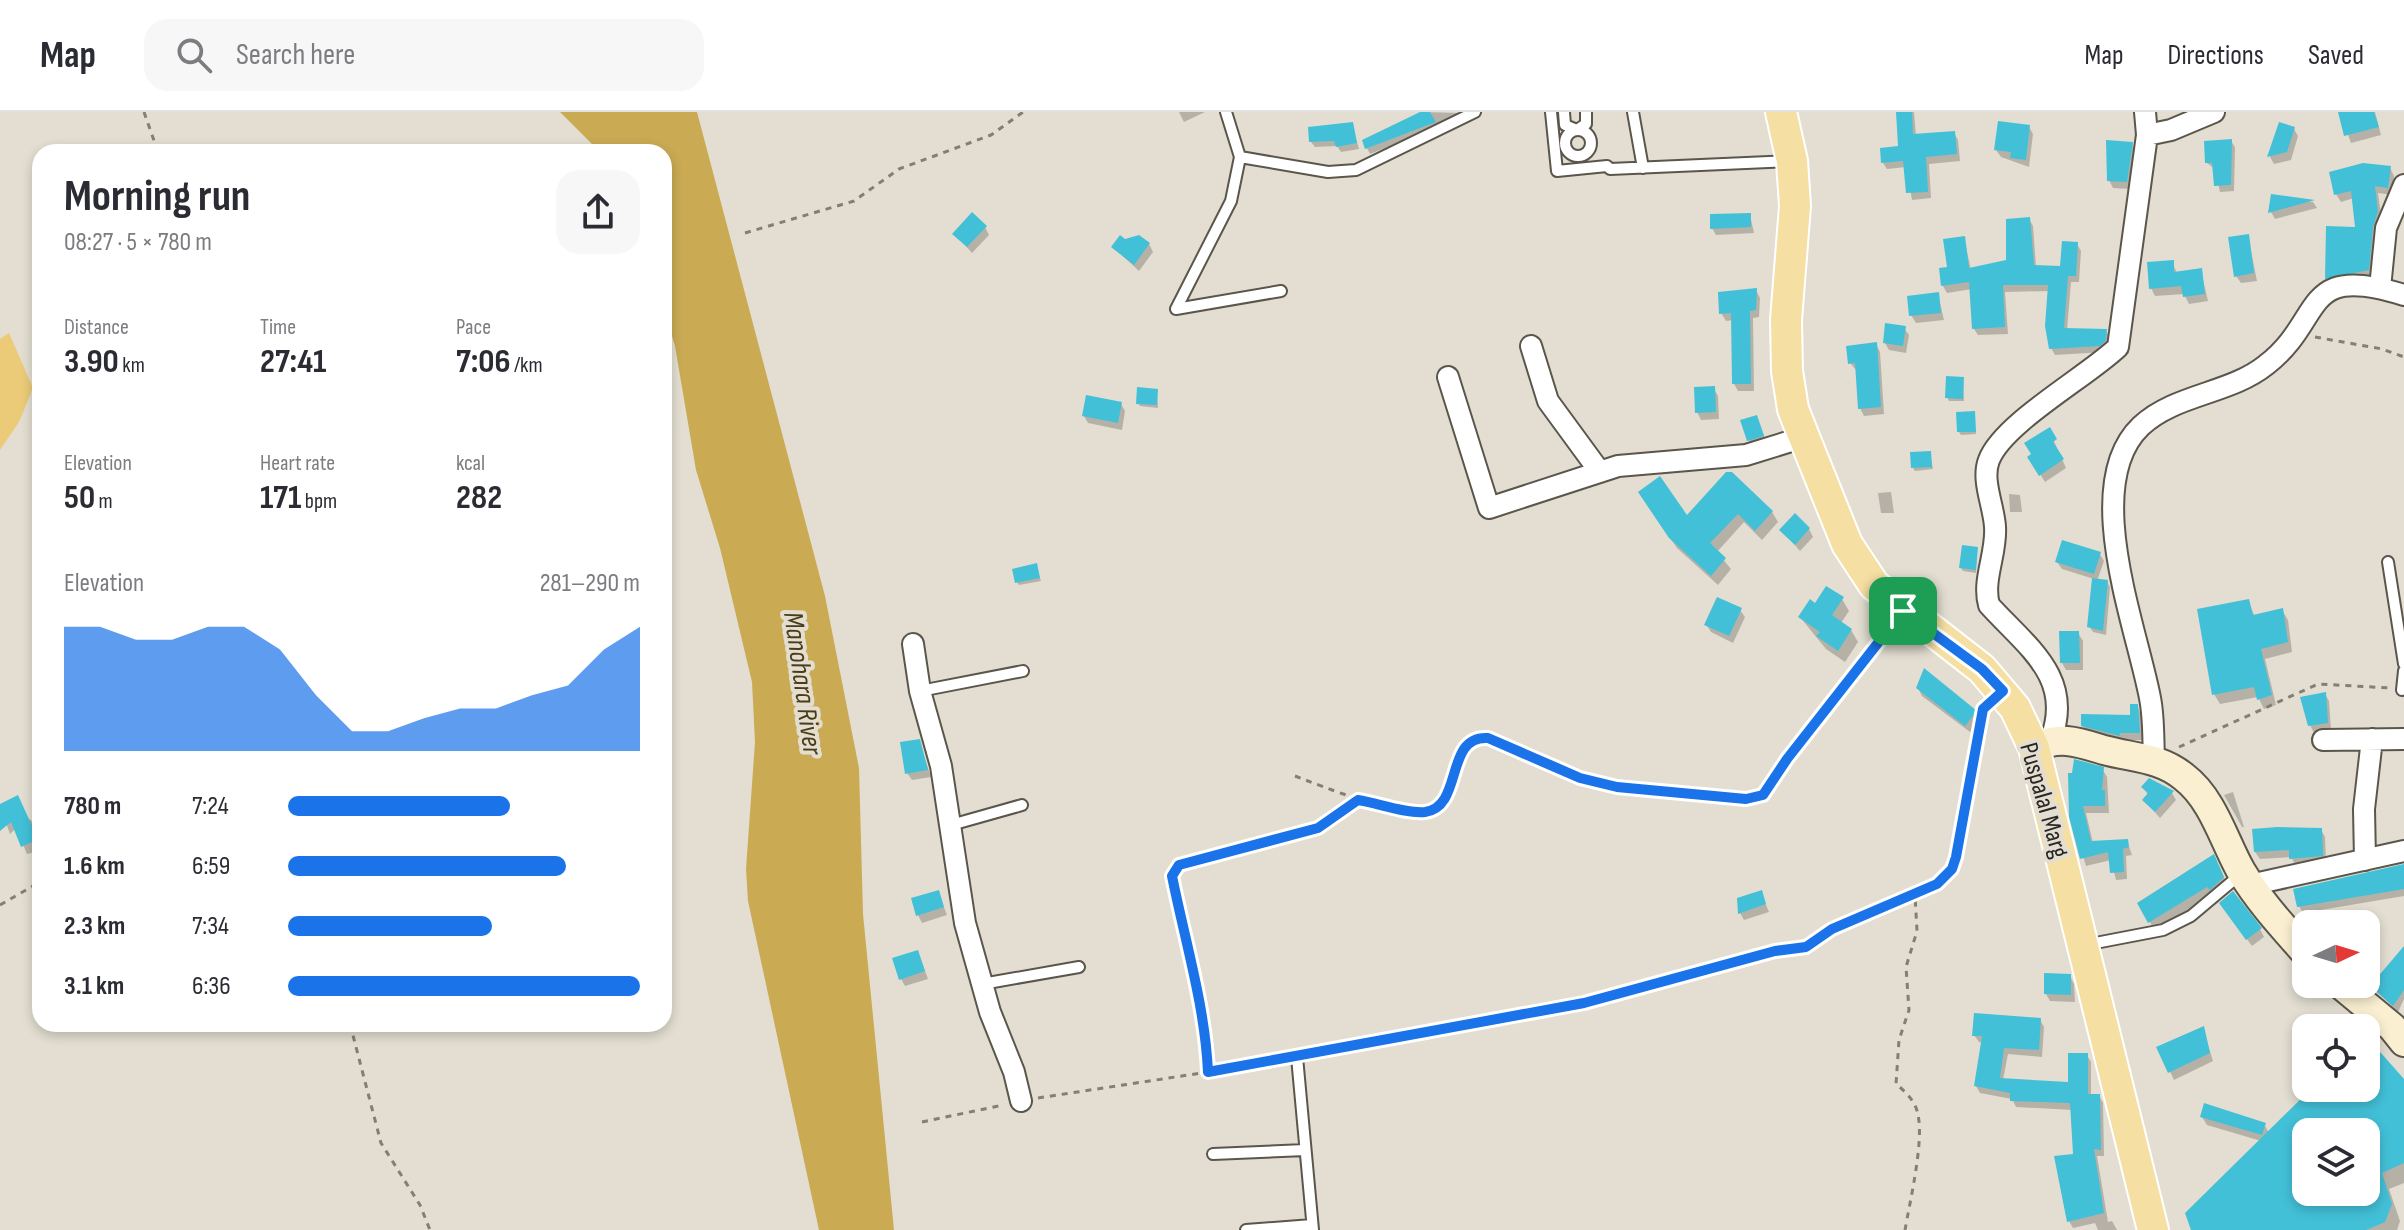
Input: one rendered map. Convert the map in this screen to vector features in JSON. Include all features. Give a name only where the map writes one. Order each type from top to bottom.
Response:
[{"type":"main road","name":"Puspalal Marg","points":[[1781,112],[1792,161],[1795,206],[1786,320],[1787,371],[1793,409],[1847,544],[1874,585],[1903,611],[1982,669],[2003,691],[2043,744],[2084,945],[2153,1230]]},
{"type":"street","points":[[2043,744],[2057,723],[2059,696],[2048,670],[1989,605],[1986,593],[1995,526],[1988,461],[1999,443],[2057,392],[2118,347],[2147,135],[2145,112]]},
{"type":"street","points":[[2147,135],[2171,130],[2214,112]]},
{"type":"street","points":[[2380,288],[2386,228],[2404,185]]},
{"type":"street","points":[[2154,759],[2151,703],[2114,535],[2112,499],[2116,464],[2125,443],[2144,423],[2181,403],[2242,380],[2267,365],[2295,334],[2314,302],[2326,290],[2380,288],[2404,295]]},
{"type":"street","points":[[1531,346],[1548,401],[1600,472]]},
{"type":"street","points":[[1448,377],[1489,508],[1618,466],[1746,455],[1804,437]]},
{"type":"street","points":[[913,644],[920,691],[941,766],[965,923],[1021,1101]]},
{"type":"street","points":[[2365,860],[2364,809],[2372,739]]},
{"type":"street","points":[[2323,740],[2404,739]]},
{"type":"street","points":[[2043,744],[2070,740],[2121,754],[2154,759],[2186,777],[2205,800],[2246,879],[2292,936]]},
{"type":"street","points":[[2246,879],[2404,851]]},
{"type":"street","points":[[2357,998],[2392,1027],[2404,1042]]},
{"type":"lane","points":[[1226,112],[1240,157],[1231,201],[1176,309],[1281,291]]},
{"type":"lane","points":[[1240,157],[1328,172],[1356,170],[1475,112]]},
{"type":"lane","points":[[1551,112],[1557,171],[1607,166],[1610,169],[1792,161]]},
{"type":"lane","points":[[1564,112],[1565,125],[1577,130],[1586,124],[1586,112]]},
{"type":"lane","points":[[1633,112],[1643,168]]},
{"type":"lane","points":[[2388,562],[2404,664]]},
{"type":"lane","points":[[920,691],[1023,671]]},
{"type":"lane","points":[[2402,690],[2404,671]]},
{"type":"lane","points":[[951,825],[1022,805]]},
{"type":"lane","points":[[2084,945],[2163,930],[2191,916],[2246,879]]},
{"type":"lane","points":[[982,984],[1079,967]]},
{"type":"lane","points":[[1246,1230],[1312,1228],[1297,1057]]},
{"type":"lane","points":[[1213,1154],[1305,1150]]},
{"type":"path","points":[[144,112],[155,144]]},
{"type":"path","points":[[745,233],[854,201],[899,169],[991,135],[1023,112]]},
{"type":"path","points":[[2295,334],[2382,349],[2404,357]]},
{"type":"path","points":[[1295,776],[1358,800],[1426,812],[1439,805],[1462,752],[1469,742],[1479,737],[1488,738],[1580,778],[1617,787],[1746,799],[1763,795],[1787,759],[1903,611]]},
{"type":"path","points":[[2154,759],[2318,684],[2402,690]]},
{"type":"path","points":[[922,1122],[1021,1101],[1297,1057],[1584,1003],[1775,951],[1806,947],[1832,929],[1937,884],[1952,869],[1983,709],[2003,691]]},
{"type":"path","points":[[1208,1072],[1192,964],[1183,937],[1172,876],[1179,865],[1203,856],[1318,828],[1358,800]]},
{"type":"path","points":[[0,905],[32,887]]},
{"type":"path","points":[[1905,1230],[1915,1170],[1919,1115],[1906,1092],[1896,1084],[1895,1067],[1909,1010],[1906,967],[1917,931],[1915,895]]},
{"type":"path","points":[[352,1032],[381,1143],[420,1205],[430,1230]]},
{"type":"shaded area","points":[[9,333],[32,390],[19,422],[0,450],[0,339]]},
{"type":"water","name":"Manohara River","points":[[560,112],[697,112],[825,596],[859,768],[863,914],[894,1230],[819,1230],[748,901],[746,869],[755,742],[752,682],[720,548],[696,470],[672,336],[672,144],[592,144]]},
{"type":"building","points":[[1420,112],[1430,112],[1436,122],[1365,149],[1362,140]]},
{"type":"building","points":[[1896,112],[1912,112],[1913,134],[1955,131],[1957,154],[1926,157],[1928,192],[1906,193],[1903,161],[1881,163],[1880,148],[1898,146]]},
{"type":"building","points":[[2338,112],[2374,112],[2379,127],[2344,136]]},
{"type":"building","points":[[1998,121],[2030,125],[2026,160],[2010,158],[2011,152],[1994,150]]},
{"type":"building","points":[[1353,122],[1357,143],[1336,147],[1334,141],[1309,142],[1308,127]]},
{"type":"building","points":[[2279,122],[2295,127],[2287,152],[2267,157]]},
{"type":"building","points":[[2232,139],[2231,185],[2214,186],[2212,163],[2205,163],[2204,141]]},
{"type":"building","points":[[2106,140],[2133,142],[2127,182],[2107,181]]},
{"type":"building","points":[[2363,163],[2391,166],[2388,188],[2375,186],[2378,212],[2373,227],[2369,270],[2325,279],[2326,226],[2355,227],[2351,191],[2334,195],[2329,172]]},
{"type":"building","points":[[2271,194],[2315,200],[2268,213]]},
{"type":"building","points":[[972,212],[987,226],[967,247],[952,234]]},
{"type":"building","points":[[1751,213],[1751,227],[1710,229],[1710,214]]},
{"type":"building","points":[[2030,217],[2034,265],[2060,266],[2062,241],[2078,242],[2076,276],[2068,276],[2064,328],[2107,329],[2106,340],[2100,346],[2049,349],[2045,326],[2048,285],[2003,285],[2005,327],[1972,329],[1969,282],[1941,286],[1939,268],[1947,267],[1943,239],[1965,236],[1969,268],[2006,260],[2006,219]]},
{"type":"building","points":[[2249,234],[2254,273],[2234,277],[2228,237]]},
{"type":"building","points":[[1120,235],[1125,239],[1139,235],[1150,243],[1134,265],[1111,247]]},
{"type":"building","points":[[2174,260],[2174,272],[2202,268],[2205,294],[2183,297],[2181,286],[2149,289],[2147,262]]},
{"type":"building","points":[[1757,288],[1756,310],[1750,311],[1751,384],[1732,384],[1731,313],[1719,314],[1718,292]]},
{"type":"building","points":[[1939,292],[1941,313],[1909,316],[1907,296]]},
{"type":"building","points":[[1885,323],[1906,326],[1903,346],[1883,343]]},
{"type":"building","points":[[1877,342],[1881,407],[1858,409],[1855,363],[1848,364],[1846,346]]},
{"type":"building","points":[[1946,376],[1964,377],[1963,399],[1945,398]]},
{"type":"building","points":[[1715,386],[1716,412],[1695,413],[1694,387]]},
{"type":"building","points":[[1137,387],[1158,389],[1157,405],[1136,404]]},
{"type":"building","points":[[1086,395],[1122,402],[1118,423],[1082,416]]},
{"type":"building","points":[[1975,411],[1976,432],[1957,432],[1956,412]]},
{"type":"building","points":[[1757,415],[1764,436],[1747,441],[1740,420]]},
{"type":"building","points":[[2050,427],[2057,439],[2053,442],[2064,459],[2039,476],[2027,457],[2031,454],[2024,443]]},
{"type":"building","points":[[1931,451],[1932,467],[1911,468],[1910,452]]},
{"type":"building","points":[[1726,472],[1732,472],[1773,511],[1755,531],[1738,514],[1710,543],[1726,558],[1711,576],[1669,538],[1638,492],[1660,476],[1687,515]]},
{"type":"building","points":[[1795,513],[1810,528],[1795,545],[1779,530]]},
{"type":"building","points":[[2062,540],[2101,552],[2094,574],[2055,562]]},
{"type":"building","points":[[1962,545],[1978,547],[1976,570],[1959,568]]},
{"type":"building","points":[[1037,563],[1040,578],[1015,583],[1012,569]]},
{"type":"building","points":[[2092,578],[2108,580],[2103,631],[2087,627]]},
{"type":"building","points":[[1826,586],[1844,597],[1832,615],[1852,629],[1838,651],[1816,636],[1820,632],[1798,617],[1810,599],[1815,603]]},
{"type":"building","points":[[1717,597],[1742,608],[1729,636],[1704,625]]},
{"type":"building","points":[[2249,599],[2253,615],[2283,608],[2288,642],[2261,649],[2272,695],[2257,700],[2254,687],[2212,695],[2197,609]]},
{"type":"building","points":[[2059,631],[2079,631],[2080,663],[2060,663]]},
{"type":"building","points":[[1924,668],[1977,711],[1965,726],[1916,688]]},
{"type":"building","points":[[2326,692],[2328,723],[2308,726],[2300,697]]},
{"type":"building","points":[[2130,704],[2138,704],[2140,733],[2120,733],[2120,736],[2081,726],[2081,714],[2130,715]]},
{"type":"building","points":[[920,739],[928,770],[905,774],[900,742]]},
{"type":"building","points":[[2074,759],[2104,767],[2102,790],[2105,790],[2105,806],[2083,806],[2091,841],[2128,839],[2129,847],[2123,849],[2124,872],[2110,873],[2108,852],[2080,859],[2069,817],[2068,773],[2072,773]]},
{"type":"building","points":[[2149,778],[2174,791],[2155,812],[2142,800],[2148,793],[2141,787]]},
{"type":"building","points":[[18,795],[32,826],[32,842],[21,847],[11,822],[0,831],[0,804]]},
{"type":"building","points":[[2322,828],[2323,856],[2289,859],[2289,850],[2254,852],[2252,829]]},
{"type":"building","points":[[2214,854],[2224,877],[2210,890],[2207,887],[2148,923],[2137,903]]},
{"type":"building","points":[[2404,864],[2404,889],[2297,907],[2293,889]]},
{"type":"building","points":[[939,890],[944,907],[916,916],[911,898]]},
{"type":"building","points":[[1762,890],[1766,904],[1738,914],[1737,898]]},
{"type":"building","points":[[2233,891],[2262,928],[2246,940],[2219,903]]},
{"type":"building","points":[[2404,946],[2404,990],[2393,1006],[2380,995],[2380,974]]},
{"type":"building","points":[[918,950],[925,971],[899,980],[892,958]]},
{"type":"building","points":[[2044,973],[2071,974],[2071,995],[2044,994]]},
{"type":"building","points":[[1974,1013],[2041,1018],[2039,1050],[2004,1048],[2000,1078],[2068,1082],[2068,1053],[2088,1053],[2088,1094],[2100,1094],[2101,1150],[2094,1149],[2104,1213],[2067,1222],[2054,1156],[2073,1154],[2070,1103],[2010,1101],[2010,1093],[1974,1086],[1982,1036],[1972,1036]]},
{"type":"building","points":[[2204,1026],[2210,1053],[2168,1073],[2156,1047]]},
{"type":"building","points":[[2380,1052],[2404,1079],[2404,1163],[2382,1173],[2392,1204],[2385,1222],[2366,1230],[2191,1230],[2185,1213],[2298,1102],[2380,1102]]},
{"type":"building","points":[[2204,1103],[2266,1123],[2262,1135],[2200,1117]]},
{"type":"route","points":[[1903,611],[1982,669],[2003,691],[1983,709],[1956,857],[1952,869],[1937,884],[1832,929],[1806,947],[1775,951],[1584,1003],[1208,1072],[1207,1047],[1192,964],[1183,937],[1172,876],[1179,865],[1203,856],[1318,828],[1358,800],[1426,812],[1439,805],[1462,752],[1469,742],[1479,737],[1488,738],[1580,778],[1617,787],[1746,799],[1763,795],[1787,759],[1903,611]]}]
